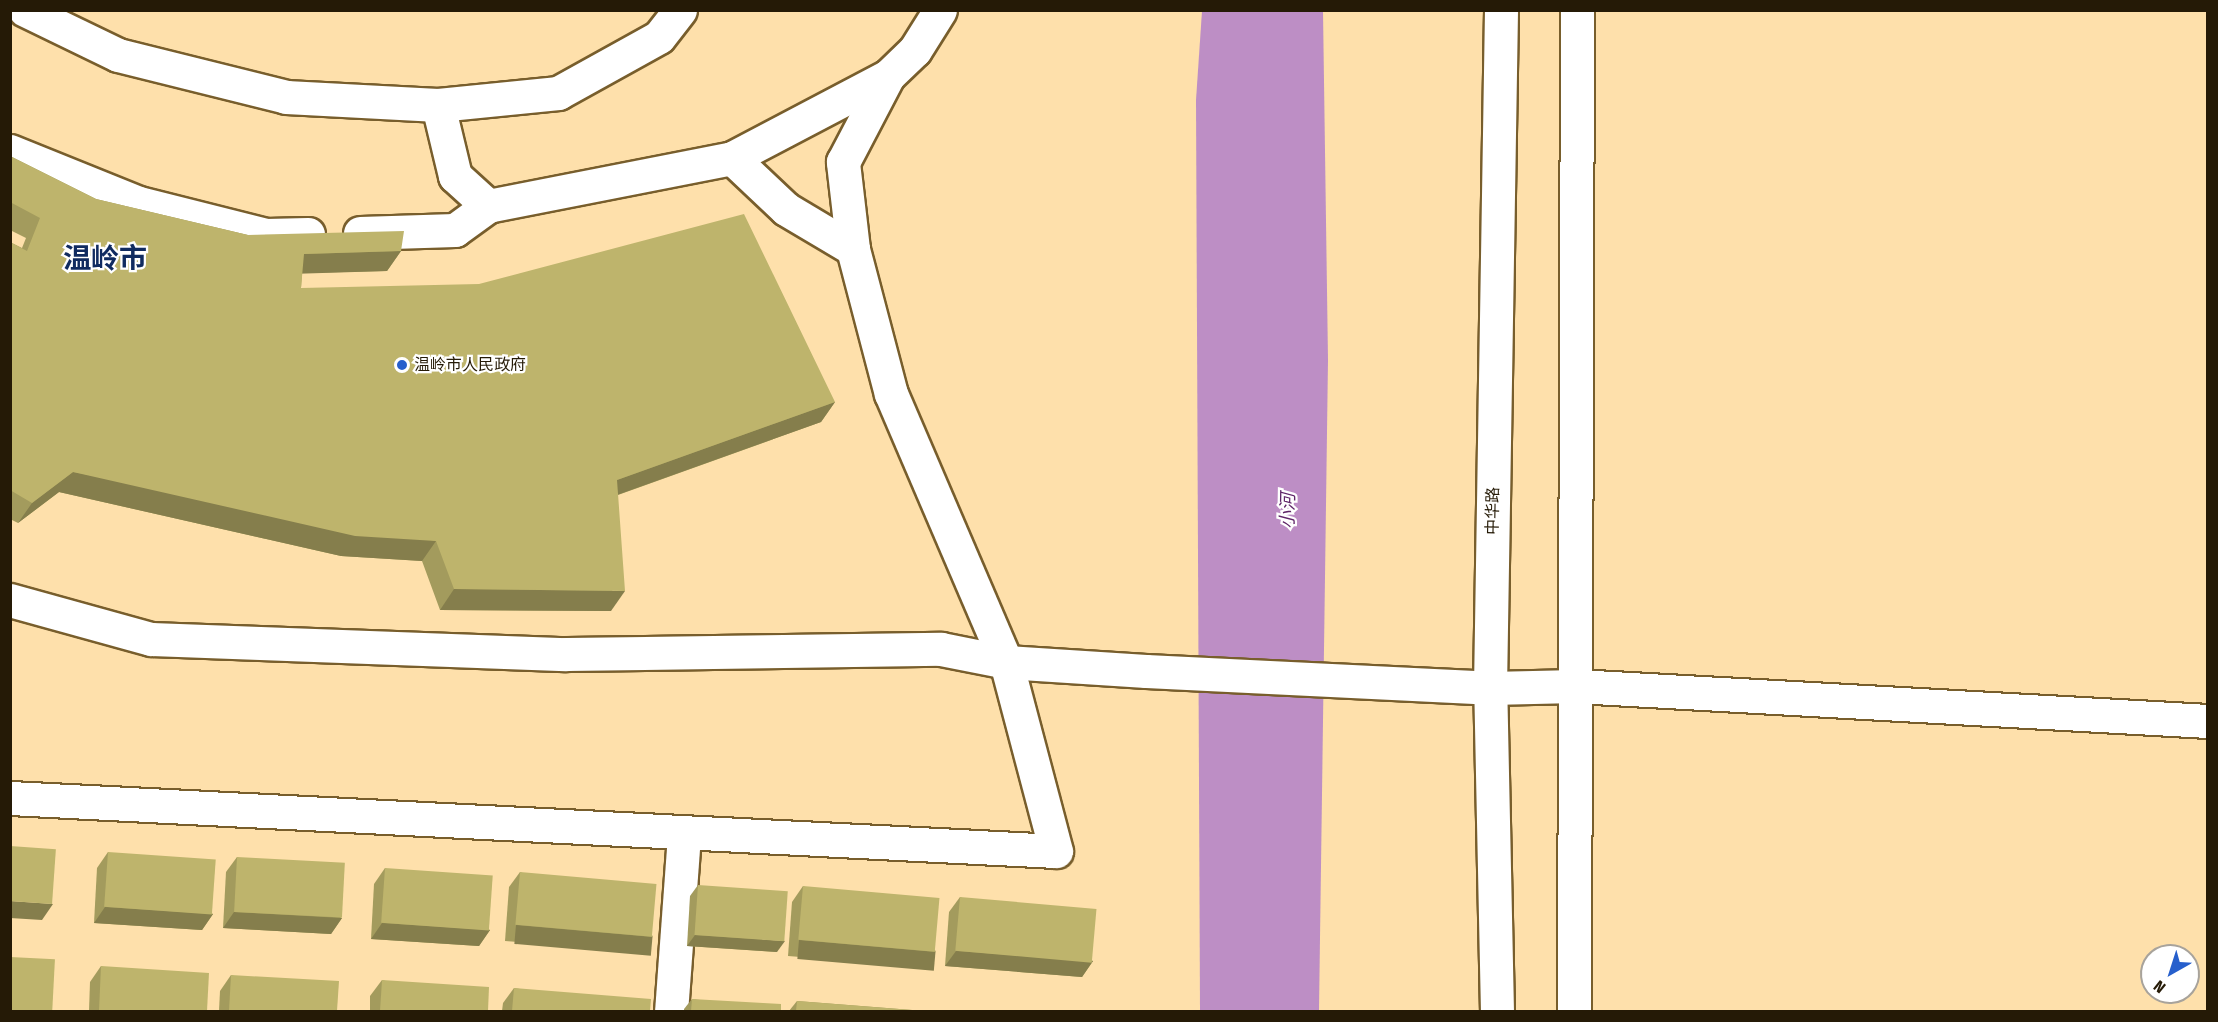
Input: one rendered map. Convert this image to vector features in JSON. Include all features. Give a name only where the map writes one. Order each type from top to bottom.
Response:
[{"type":"street","points":[[25,10],[118,55],[286,97],[438,105],[558,93],[659,37],[680,10]]},
{"type":"street","points":[[10,151],[139,203],[266,235],[455,230],[488,206],[732,158],[888,76],[915,50],[940,10]]},
{"type":"street","name":"中华路","points":[[1497,1011],[1490,688],[1501,10]]},
{"type":"street","points":[[1574,1011],[1577,10]]},
{"type":"street","points":[[10,798],[1056,851],[1006,662],[891,394],[853,249],[843,162],[888,76]]},
{"type":"street","points":[[438,105],[454,176],[488,206]]},
{"type":"street","points":[[732,158],[786,209],[853,249]]},
{"type":"street","points":[[10,600],[151,639],[566,654],[941,649],[1006,662],[1146,671],[1490,688],[1576,686],[2208,721]]},
{"type":"street","points":[[671,1011],[684,833]]},
{"type":"water","name":"小河","points":[[1202,11],[1323,11],[1328,360],[1319,1011],[1200,1011],[1196,100]]},
{"type":"building","name":"温岭市人民政府","points":[[10,156],[96,199],[248,235],[404,231],[401,251],[304,254],[301,288],[479,284],[744,214],[835,402],[617,480],[625,591],[454,589],[436,541],[355,536],[73,472],[32,503],[10,490],[10,242],[27,251],[40,218],[10,202]]},
{"type":"building","points":[[10,846],[56,849],[52,904],[10,901]]},
{"type":"building","points":[[108,852],[216,860],[212,914],[104,907]]},
{"type":"building","points":[[237,857],[345,863],[342,918],[234,912]]},
{"type":"building","points":[[385,868],[493,876],[489,930],[381,923]]},
{"type":"building","points":[[520,872],[656,884],[652,937],[515,925]]},
{"type":"building","points":[[698,885],[788,891],[784,941],[695,935]]},
{"type":"building","points":[[803,886],[939,898],[935,952],[798,940]]},
{"type":"building","points":[[960,897],[1096,909],[1092,963],[955,951]]},
{"type":"building","points":[[10,957],[55,959],[52,1012],[10,1011]]},
{"type":"building","points":[[101,966],[209,973],[207,1011],[99,1011]]},
{"type":"building","points":[[231,975],[339,981],[337,1011],[229,1011]]},
{"type":"building","points":[[382,980],[489,987],[488,1011],[380,1011]]},
{"type":"building","points":[[514,988],[651,999],[650,1011],[512,1011]]},
{"type":"building","points":[[692,999],[781,1004],[781,1011],[691,1011]]},
{"type":"building","points":[[797,1001],[925,1011],[796,1011]]},
{"type":"place","name":"温岭市人民政府","points":[[402,365]]},
{"type":"district","name":"温岭市","points":[[105,259]]}]
